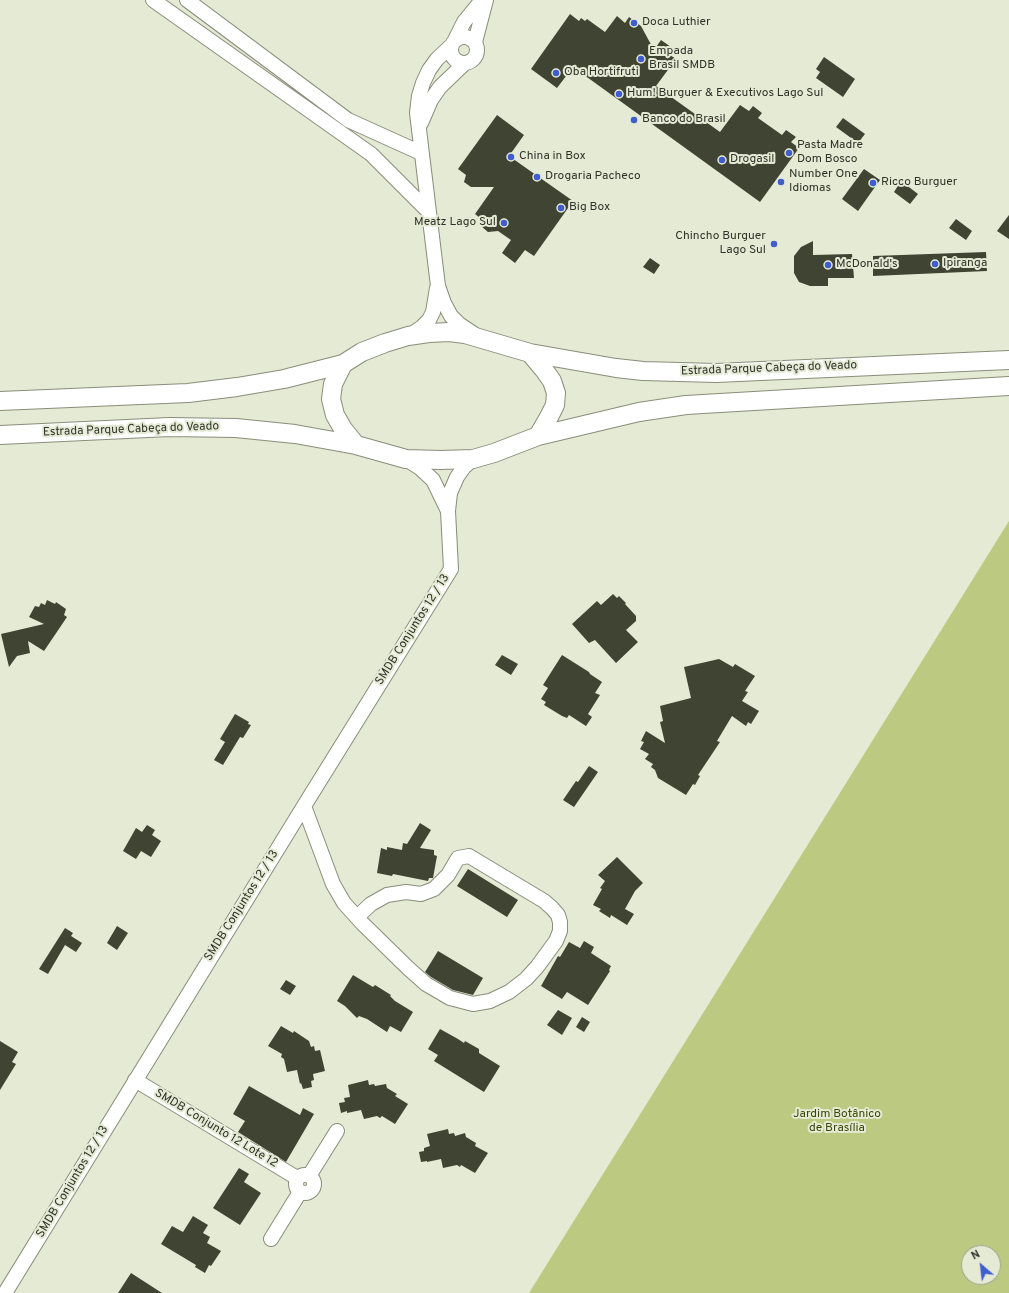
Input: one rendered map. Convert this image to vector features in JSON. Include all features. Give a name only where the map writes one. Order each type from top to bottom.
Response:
[{"type":"main road","name":"Estrada Parque Cabeça do Veado","points":[[343,364],[362,352],[408,336],[450,332],[479,337],[530,353],[616,368],[680,372],[716,372],[1009,360]]},
{"type":"main road","points":[[530,353],[546,371],[552,381],[556,393],[555,405],[538,436]]},
{"type":"main road","points":[[0,402],[188,393],[284,379],[343,364]]},
{"type":"main road","points":[[343,364],[333,384],[331,399],[335,415],[343,429],[356,445]]},
{"type":"main road","points":[[538,436],[639,412],[686,404],[1009,386]]},
{"type":"main road","name":"Estrada Parque Cabeça do Veado","points":[[0,435],[169,427],[236,428],[295,434],[356,445],[406,459],[441,460],[473,459],[494,453],[538,436]]},
{"type":"street","points":[[153,0],[371,154],[428,211]]},
{"type":"street","points":[[187,0],[348,120],[421,153]]},
{"type":"street","points":[[479,337],[459,324],[451,316],[444,303],[438,286],[417,113],[419,96],[423,82],[429,70],[437,59],[453,43],[464,36],[470,38],[475,42],[477,48],[476,55],[472,61],[464,63],[456,61],[451,50],[453,43],[464,22],[482,0]]},
{"type":"street","points":[[475,42],[486,0]]},
{"type":"street","points":[[418,129],[431,100],[440,87],[464,63]]},
{"type":"street","points":[[408,336],[422,327],[431,316],[436,304],[438,286]]},
{"type":"street","name":"SMDB Conjuntos 12 / 13","points":[[406,459],[420,468],[433,480],[448,511]]},
{"type":"street","name":"SMDB Conjuntos 12 / 13","points":[[5,1293],[451,569],[448,511],[450,494],[456,477],[473,459]]},
{"type":"street","points":[[304,806],[333,884],[344,903],[357,917],[408,968],[426,984],[450,998],[473,1004],[490,1001],[509,992],[526,979],[537,967],[556,941],[560,931],[558,915],[544,901],[469,856],[458,858],[448,875],[434,889],[421,894],[406,892],[387,895],[371,904],[357,917]]},
{"type":"street","name":"SMDB Conjunto 12 Lote 12","points":[[135,1080],[302,1182]]},
{"type":"street","points":[[271,1239],[302,1182],[337,1131]]},
{"type":"green space","name":"Jardim Botânico de Brasília","points":[[1009,521],[1009,1293],[529,1293]]},
{"type":"building","points":[[570,14],[579,21],[581,18],[585,21],[587,19],[605,32],[617,16],[625,23],[629,17],[641,26],[654,50],[661,40],[671,47],[667,53],[676,59],[656,86],[720,132],[740,105],[749,111],[753,106],[762,113],[758,118],[782,135],[786,130],[796,137],[791,142],[799,148],[760,202],[573,67],[557,88],[531,69]]},
{"type":"building","points":[[824,57],[855,79],[843,97],[816,78],[820,72],[816,69]]},
{"type":"building","points":[[497,115],[524,135],[509,156],[573,201],[534,256],[525,250],[515,263],[502,253],[511,240],[498,231],[488,232],[481,226],[480,218],[475,214],[494,187],[471,187],[464,182],[466,175],[458,169]]},
{"type":"building","points":[[843,118],[865,134],[858,143],[836,127]]},
{"type":"building","points":[[864,169],[880,180],[858,211],[842,199]]},
{"type":"building","points":[[901,181],[918,194],[910,204],[894,192]]},
{"type":"building","points":[[1009,215],[1009,239],[997,231]]},
{"type":"building","points":[[956,219],[972,231],[966,240],[949,228]]},
{"type":"building","name":"McDonald's","points":[[813,241],[813,255],[852,254],[854,278],[828,278],[828,286],[810,286],[799,282],[794,273],[794,256],[801,247]]},
{"type":"building","points":[[986,252],[987,271],[873,276],[873,256]]},
{"type":"building","points":[[650,258],[660,265],[654,274],[643,267]]},
{"type":"building","points":[[613,594],[617,598],[619,596],[636,616],[636,621],[626,630],[638,642],[616,663],[595,640],[589,643],[572,624],[597,601],[601,605]]},
{"type":"building","points":[[47,600],[55,604],[56,602],[66,609],[64,615],[67,617],[44,651],[28,641],[30,653],[17,656],[9,667],[1,634],[44,624],[29,617],[35,606],[39,607],[41,603],[45,605]]},
{"type":"building","points":[[502,655],[518,664],[511,675],[495,665]]},
{"type":"building","points":[[562,655],[602,682],[595,693],[600,695],[588,714],[592,717],[586,726],[569,715],[567,718],[562,716],[544,705],[546,702],[541,699],[548,688],[543,685]]},
{"type":"building","points":[[719,659],[733,667],[735,664],[755,676],[745,691],[748,692],[742,701],[759,711],[751,724],[748,722],[746,726],[732,716],[717,741],[720,742],[698,775],[700,776],[695,785],[693,784],[686,795],[658,778],[655,770],[651,767],[653,764],[645,759],[649,754],[640,749],[644,742],[641,741],[646,731],[665,743],[660,722],[663,721],[660,706],[691,698],[684,667]]},
{"type":"building","points":[[235,714],[249,722],[248,724],[251,725],[243,738],[240,737],[223,765],[214,760],[225,742],[220,739]]},
{"type":"building","points":[[589,766],[598,772],[574,807],[563,800],[576,781],[578,782]]},
{"type":"building","points":[[420,823],[431,830],[420,848],[434,850],[434,855],[437,856],[433,878],[429,878],[428,881],[393,874],[392,876],[377,873],[381,848],[387,850],[387,847],[402,850],[403,843],[407,844]]},
{"type":"building","points":[[147,825],[155,830],[152,835],[161,841],[151,857],[141,851],[136,859],[123,851],[136,828],[142,832]]},
{"type":"building","points":[[617,857],[643,883],[635,891],[625,909],[634,914],[627,925],[611,915],[610,918],[599,911],[601,909],[593,905],[602,889],[600,888],[605,881],[598,875]]},
{"type":"building","points":[[468,869],[518,900],[507,917],[457,886]]},
{"type":"building","points":[[117,926],[128,933],[117,950],[107,943]]},
{"type":"building","points":[[65,928],[73,933],[71,936],[82,943],[76,952],[65,945],[48,974],[39,969]]},
{"type":"building","points":[[584,941],[594,947],[591,953],[611,966],[610,971],[588,1005],[567,992],[562,999],[541,986],[558,956],[560,957],[569,942],[580,948]]},
{"type":"building","points":[[438,951],[483,978],[473,995],[453,990],[425,972]]},
{"type":"building","points":[[353,975],[373,987],[375,985],[391,995],[390,996],[395,1001],[413,1012],[401,1032],[390,1026],[387,1032],[367,1019],[359,1016],[357,1018],[345,1006],[337,1001]]},
{"type":"building","points":[[286,980],[296,986],[290,995],[280,989]]},
{"type":"building","points":[[558,1010],[572,1018],[562,1035],[547,1025]]},
{"type":"building","points":[[582,1017],[590,1022],[584,1032],[576,1027]]},
{"type":"building","points":[[281,1026],[293,1033],[294,1031],[309,1041],[311,1047],[314,1046],[315,1051],[320,1050],[325,1071],[313,1074],[314,1080],[311,1081],[312,1087],[303,1089],[301,1083],[300,1084],[297,1070],[287,1072],[284,1059],[281,1057],[282,1054],[268,1046]]},
{"type":"building","points":[[440,1029],[464,1043],[465,1041],[479,1049],[479,1053],[500,1066],[484,1092],[434,1061],[438,1055],[428,1049]]},
{"type":"building","points":[[0,1041],[18,1052],[12,1062],[16,1064],[0,1090]]},
{"type":"building","points":[[368,1080],[369,1085],[374,1084],[375,1086],[386,1084],[387,1088],[397,1094],[395,1096],[408,1104],[395,1124],[382,1116],[380,1118],[377,1116],[364,1119],[361,1110],[341,1113],[339,1103],[345,1102],[344,1098],[350,1097],[348,1085]]},
{"type":"building","points":[[249,1086],[300,1115],[303,1108],[314,1114],[286,1162],[238,1132],[245,1121],[233,1114]]},
{"type":"building","points":[[448,1129],[449,1134],[454,1133],[455,1136],[465,1133],[466,1137],[476,1143],[475,1146],[488,1153],[475,1173],[461,1165],[460,1167],[457,1165],[443,1168],[441,1159],[421,1162],[419,1152],[424,1151],[424,1148],[430,1146],[427,1134]]},
{"type":"building","points":[[239,1168],[249,1174],[244,1182],[261,1193],[240,1225],[213,1208]]},
{"type":"building","points":[[193,1216],[208,1225],[203,1233],[210,1237],[207,1243],[221,1251],[211,1266],[209,1265],[205,1273],[195,1267],[196,1265],[161,1244],[172,1226],[183,1232]]},
{"type":"building","points":[[131,1273],[162,1293],[118,1293]]},
{"type":"place","name":"Doca Luthier","points":[[634,23]]},
{"type":"place","name":"Empada Brasil SMDB","points":[[641,59]]},
{"type":"place","name":"Oba Hortifruti","points":[[556,73]]},
{"type":"place","name":"Hum! Burguer & Executivos Lago Sul","points":[[619,94]]},
{"type":"place","name":"Banco do Brasil","points":[[634,120]]},
{"type":"place","name":"Pasta Madre Dom Bosco","points":[[789,153]]},
{"type":"place","name":"China in Box","points":[[511,157]]},
{"type":"place","name":"Drogasil","points":[[722,160]]},
{"type":"place","name":"Drogaria Pacheco","points":[[537,177]]},
{"type":"place","name":"Number One Idiomas","points":[[781,182]]},
{"type":"place","name":"Ricco Burguer","points":[[873,183]]},
{"type":"place","name":"Big Box","points":[[561,208]]},
{"type":"place","name":"Meatz Lago Sul","points":[[504,223]]},
{"type":"place","name":"Chincho Burguer Lago Sul","points":[[774,244]]},
{"type":"place","name":"Ipiranga","points":[[935,264]]},
{"type":"place","name":"McDonald's","points":[[828,265]]}]
